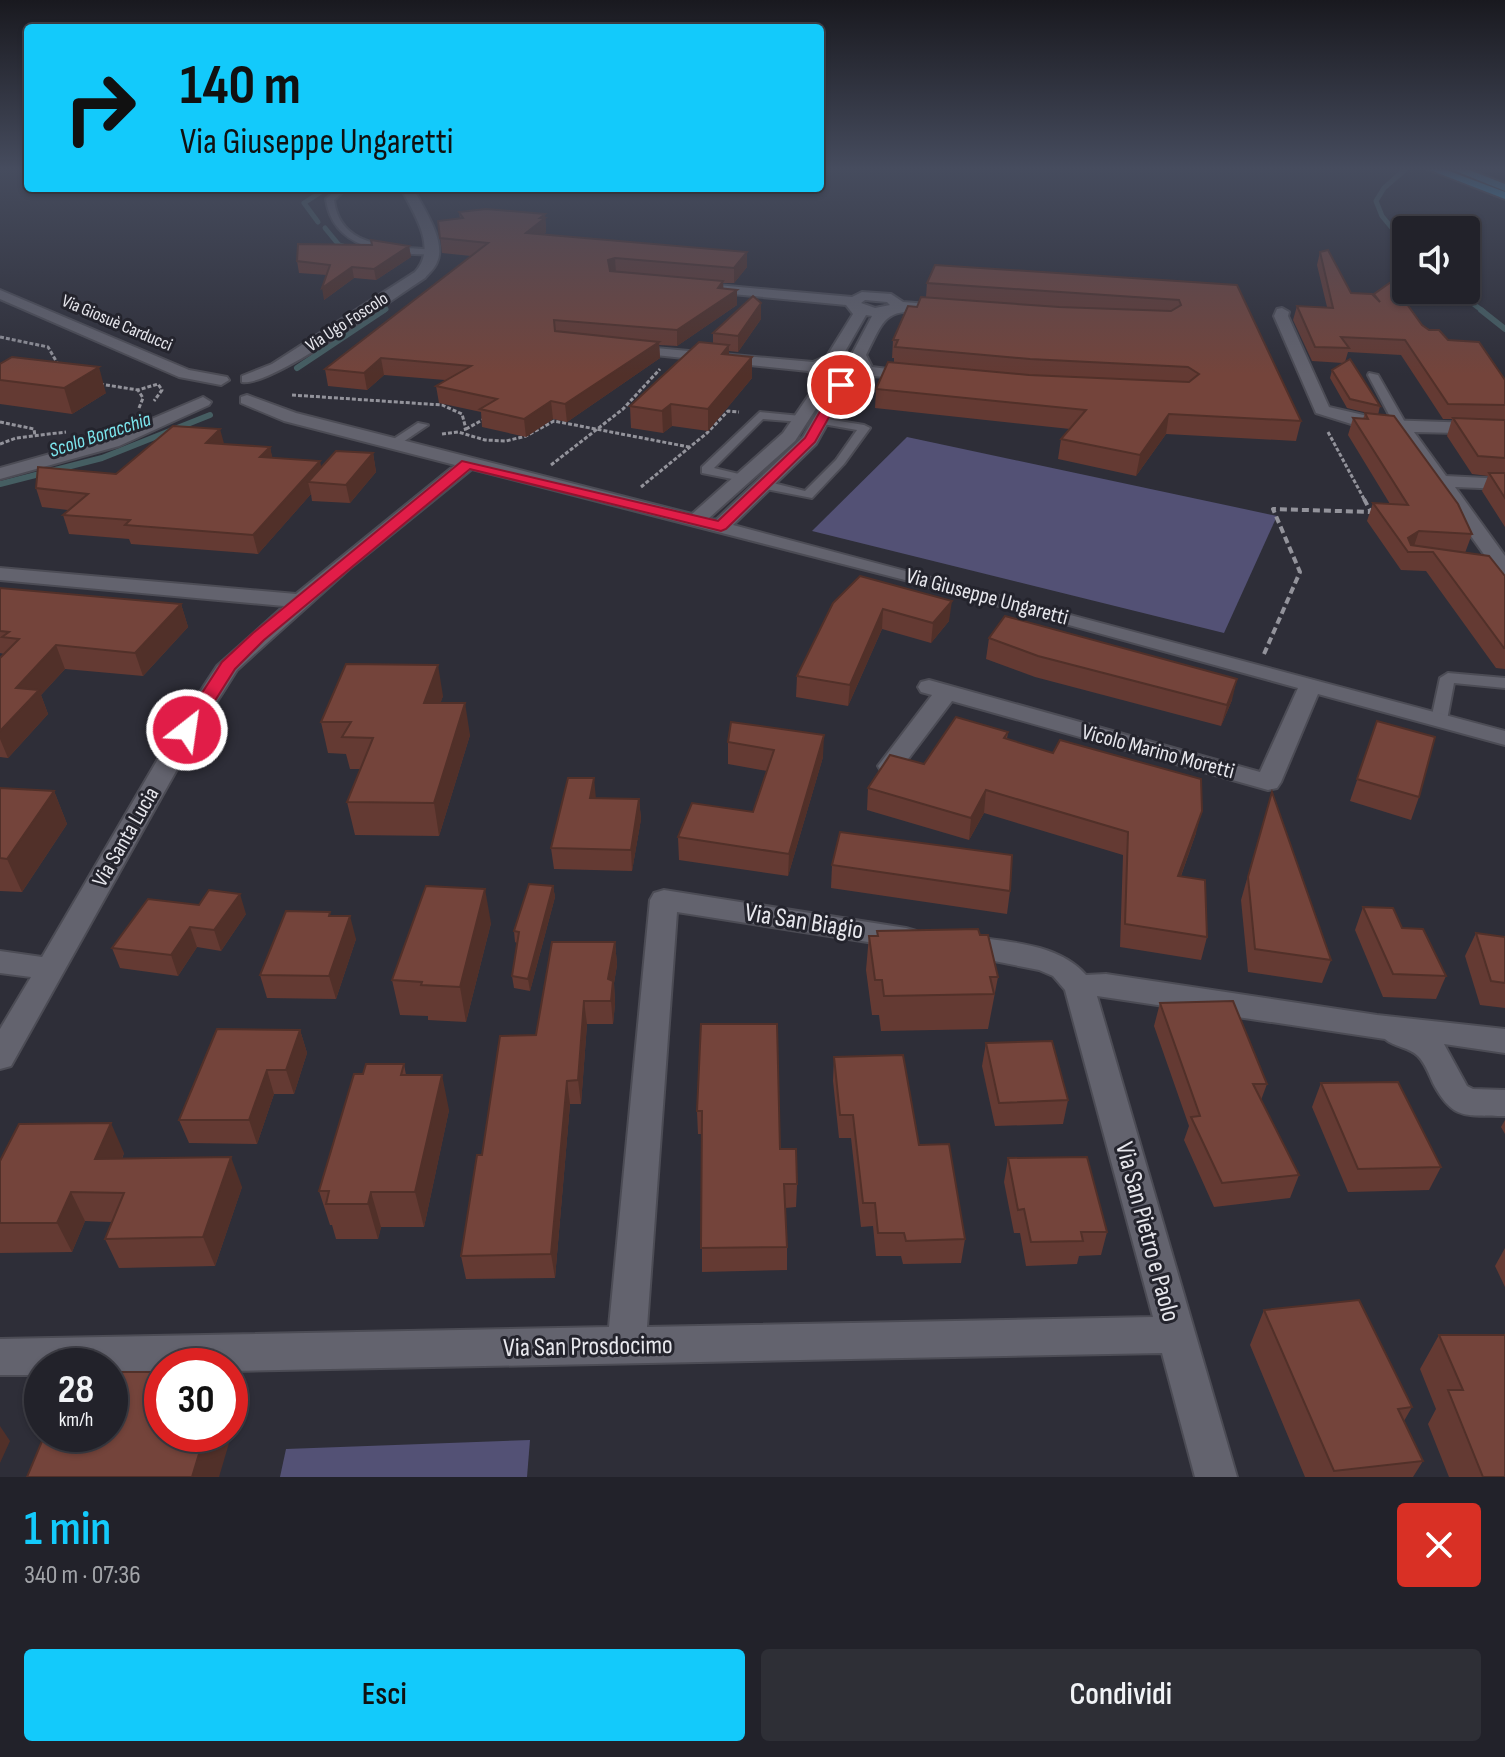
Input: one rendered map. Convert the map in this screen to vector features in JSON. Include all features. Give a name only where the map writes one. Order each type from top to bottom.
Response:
[{"type":"street","points":[[428,237],[434,252]]},
{"type":"street","name":"Via Ugo Foscolo","points":[[211,401],[203,386],[221,380],[248,379],[277,367],[420,275],[431,263],[434,252]]},
{"type":"street","points":[[691,287],[856,305],[955,310]]},
{"type":"street","points":[[856,305],[877,289],[891,298],[894,308]]},
{"type":"street","name":"Via Giosuè Carducci","points":[[0,294],[185,374],[221,380]]},
{"type":"street","name":"Via Giosuè Carducci","points":[[0,303],[187,386],[211,401]]},
{"type":"street","points":[[819,372],[832,360],[860,314],[856,305]]},
{"type":"street","points":[[861,371],[858,355],[877,319],[894,308]]},
{"type":"street","points":[[1282,312],[1281,316],[1322,410],[1373,423],[1505,429]]},
{"type":"street","points":[[617,347],[819,372],[861,371],[938,378]]},
{"type":"street","points":[[832,360],[861,371]]},
{"type":"street","points":[[721,526],[810,440],[841,385],[861,371]]},
{"type":"street","points":[[696,520],[789,437],[824,385],[819,372]]},
{"type":"street","points":[[248,379],[261,388],[247,400],[290,417],[467,464]]},
{"type":"street","name":"Via Ugo Foscolo","points":[[0,474],[113,442],[211,401],[247,400]]},
{"type":"street","points":[[1400,424],[1504,568]]},
{"type":"street","name":"Via Giuseppe Ungaretti","points":[[467,464],[721,526],[1505,738]]},
{"type":"street","name":"Via Santa Lucia","points":[[0,1057],[211,689],[228,666],[300,601],[467,464]]},
{"type":"street","points":[[1441,481],[1505,484]]},
{"type":"street","points":[[1472,562],[1504,568]]},
{"type":"street","points":[[0,574],[300,601]]},
{"type":"street","name":"Vicolo Marino Moretti","points":[[890,766],[937,690],[1268,782],[1311,685]]},
{"type":"street","name":"Via San Biagio","points":[[626,1347],[664,900],[1044,960],[1063,968],[1079,986]]},
{"type":"street","points":[[0,962],[50,969]]},
{"type":"street","points":[[1079,986],[1106,985],[1377,1027],[1505,1041]]},
{"type":"street","name":"Via San Pietro e Paolo","points":[[1079,986],[1216,1477]]},
{"type":"street","points":[[1377,1027],[1421,1041],[1431,1049],[1456,1095],[1467,1102],[1505,1103]]},
{"type":"street","name":"Via San Prosdocimo","points":[[0,1357],[1175,1335]]},
{"type":"lane","points":[[353,237],[356,240],[434,252]]},
{"type":"lane","points":[[1373,375],[1400,424]]},
{"type":"lane","points":[[743,479],[706,470],[760,415],[801,419]]},
{"type":"lane","points":[[765,485],[808,495],[840,462],[864,428],[821,421]]},
{"type":"lane","points":[[393,444],[422,425]]},
{"type":"lane","points":[[1439,720],[1448,678],[1505,683]]},
{"type":"path","points":[[0,337],[48,347],[62,371]]},
{"type":"path","points":[[544,470],[600,430],[644,391],[673,353]]},
{"type":"path","points":[[92,383],[138,390],[158,384],[162,390],[152,403],[139,409],[143,398],[138,390]]},
{"type":"path","points":[[285,397],[294,394],[442,405],[462,414],[464,430]]},
{"type":"path","points":[[433,436],[464,430],[497,412]]},
{"type":"path","points":[[1263,657],[1300,572],[1273,509],[1371,512],[1320,417],[1327,412]]},
{"type":"path","points":[[464,430],[487,440],[529,438],[554,421],[689,447],[634,492]]},
{"type":"path","points":[[0,422],[34,429],[35,436]]},
{"type":"path","points":[[0,444],[69,431]]},
{"type":"shaded area","points":[[907,437],[1277,516],[1224,633],[812,531]]},
{"type":"shaded area","points":[[530,1440],[527,1477],[280,1477],[286,1449]]},
{"type":"building","points":[[572,237],[747,252],[734,268],[615,258],[608,260],[610,271],[723,281],[718,288],[737,290],[677,330],[554,320],[555,331],[659,342],[565,404],[551,401],[524,419],[480,409],[497,399],[436,386],[471,366],[381,358],[364,373],[325,369],[488,243],[440,238]]},
{"type":"building","points":[[371,240],[409,246],[374,269],[352,267],[322,288],[330,265],[297,261],[298,244],[372,245]]},
{"type":"building","points":[[1328,250],[1351,293],[1372,294],[1380,302],[1374,294],[1391,282],[1392,304],[1407,304],[1429,330],[1439,330],[1448,340],[1479,342],[1505,380],[1505,405],[1448,404],[1405,340],[1341,337],[1349,348],[1315,347],[1297,306],[1333,308],[1320,252]]},
{"type":"building","points":[[935,265],[1237,285],[1301,421],[1169,414],[1140,455],[1061,439],[1086,410],[876,389],[888,362],[1029,375],[1189,382],[1199,374],[1188,367],[1030,359],[895,347],[898,340],[893,340],[908,306],[917,307],[921,297],[1171,311],[1181,305],[1179,300],[927,283]]},
{"type":"building","points":[[753,296],[761,303],[738,336],[713,333]]},
{"type":"building","points":[[699,342],[729,345],[722,354],[752,357],[708,409],[671,404],[662,411],[630,406]]},
{"type":"building","points":[[12,357],[99,367],[64,388],[0,380],[0,364]]},
{"type":"building","points":[[1350,359],[1380,406],[1350,399],[1332,370]]},
{"type":"building","points":[[1365,413],[1394,416],[1458,504],[1472,534],[1419,531],[1408,538],[1411,545],[1489,556],[1505,576],[1505,648],[1433,552],[1408,552],[1373,503],[1408,505],[1353,418],[1368,419]]},
{"type":"building","points":[[1453,418],[1505,420],[1505,458],[1478,456]]},
{"type":"building","points":[[173,426],[220,429],[206,443],[270,447],[260,457],[320,461],[253,535],[125,525],[130,520],[63,515],[88,494],[36,488],[38,467],[116,474]]},
{"type":"building","points":[[336,451],[373,453],[346,485],[308,482]]},
{"type":"building","points":[[1489,473],[1505,473],[1505,498]]},
{"type":"building","points":[[860,576],[952,601],[933,623],[883,609],[850,685],[797,676],[833,603]]},
{"type":"building","points":[[0,588],[181,604],[135,653],[56,645],[16,688],[39,690],[0,731],[0,658],[19,639],[2,637],[9,632],[0,631]]},
{"type":"building","points":[[1005,616],[1237,679],[1227,705],[1038,656],[989,638]]},
{"type":"building","points":[[346,664],[438,665],[424,703],[465,703],[434,803],[347,802],[373,738],[342,737],[351,722],[321,722]]},
{"type":"building","points":[[956,717],[1008,732],[1004,738],[1053,753],[1060,740],[1201,779],[1202,811],[1178,876],[1205,880],[1207,937],[1125,924],[1128,832],[986,790],[971,818],[868,788],[890,755],[924,764]]},
{"type":"building","points":[[1377,721],[1435,737],[1419,797],[1357,779]]},
{"type":"building","points":[[731,722],[824,735],[789,854],[678,837],[692,803],[753,812],[774,750],[728,742]]},
{"type":"building","points":[[568,778],[594,778],[590,798],[639,799],[631,850],[551,848]]},
{"type":"building","points":[[0,788],[54,791],[7,859],[0,858]]},
{"type":"building","points":[[1272,792],[1331,960],[1255,949],[1248,877]]},
{"type":"building","points":[[840,832],[1012,855],[1010,891],[832,865]]},
{"type":"building","points":[[529,884],[553,886],[528,979],[512,976],[519,932],[514,931]]},
{"type":"building","points":[[426,886],[485,889],[460,987],[392,980]]},
{"type":"building","points":[[209,890],[240,894],[214,930],[190,927],[171,955],[112,948],[148,899],[199,905]]},
{"type":"building","points":[[1363,907],[1393,908],[1402,928],[1423,929],[1446,976],[1393,974]]},
{"type":"building","points":[[286,911],[330,912],[329,916],[350,916],[329,976],[260,975]]},
{"type":"building","points":[[978,929],[980,935],[988,935],[998,977],[990,977],[994,994],[884,996],[882,980],[875,980],[869,936],[878,936],[877,931]]},
{"type":"building","points":[[1476,933],[1505,937],[1505,983],[1491,981]]},
{"type":"building","points":[[552,942],[615,942],[608,979],[613,981],[611,1001],[584,1001],[578,1080],[567,1081],[551,1254],[461,1256],[477,1155],[482,1155],[500,1036],[536,1035]]},
{"type":"building","points":[[1233,1001],[1267,1084],[1253,1084],[1299,1175],[1222,1183],[1191,1117],[1200,1116],[1160,1003]]},
{"type":"building","points":[[701,1024],[777,1024],[780,1149],[796,1149],[797,1184],[784,1184],[787,1247],[701,1248],[702,1111],[697,1111]]},
{"type":"building","points":[[217,1029],[300,1030],[286,1070],[267,1070],[249,1120],[179,1120]]},
{"type":"building","points":[[1052,1041],[1068,1100],[999,1103],[986,1043]]},
{"type":"building","points":[[903,1055],[919,1145],[949,1144],[965,1239],[906,1241],[904,1233],[878,1233],[875,1203],[863,1203],[853,1115],[840,1115],[834,1057]]},
{"type":"building","points":[[366,1064],[404,1064],[401,1075],[442,1075],[415,1192],[371,1192],[368,1204],[326,1204],[329,1191],[319,1191],[354,1074],[363,1074]]},
{"type":"building","points":[[1398,1082],[1441,1167],[1358,1169],[1321,1083]]},
{"type":"building","points":[[111,1123],[95,1159],[231,1157],[203,1237],[105,1239],[124,1193],[71,1192],[57,1223],[0,1223],[0,1161],[19,1124]]},
{"type":"building","points":[[1087,1157],[1107,1232],[1081,1232],[1083,1241],[1031,1242],[1024,1209],[1018,1210],[1008,1158]]},
{"type":"building","points":[[1359,1300],[1412,1407],[1398,1409],[1423,1461],[1334,1471],[1264,1310]]},
{"type":"building","points":[[1439,1335],[1505,1335],[1505,1477],[1483,1477],[1448,1390],[1463,1390]]},
{"type":"building","points":[[128,1372],[144,1372],[144,1452],[200,1452],[192,1477],[27,1477],[37,1452],[128,1452]]},
{"type":"waterway","name":"Scolo Boracchia","points":[[332,237],[339,245],[349,248]]},
{"type":"waterway","points":[[1473,304],[1484,312]]},
{"type":"waterway","name":"Scolo Boracchia","points":[[381,312],[386,309]]},
{"type":"waterway","points":[[1481,310],[1505,329]]},
{"type":"waterway","name":"Scolo Boracchia","points":[[297,368],[381,312]]},
{"type":"waterway","name":"Scolo Boracchia","points":[[0,484],[102,458],[210,415]]},
{"type":"route","points":[[187,730],[228,666],[342,565],[467,464],[721,526],[810,440],[841,385]]}]
